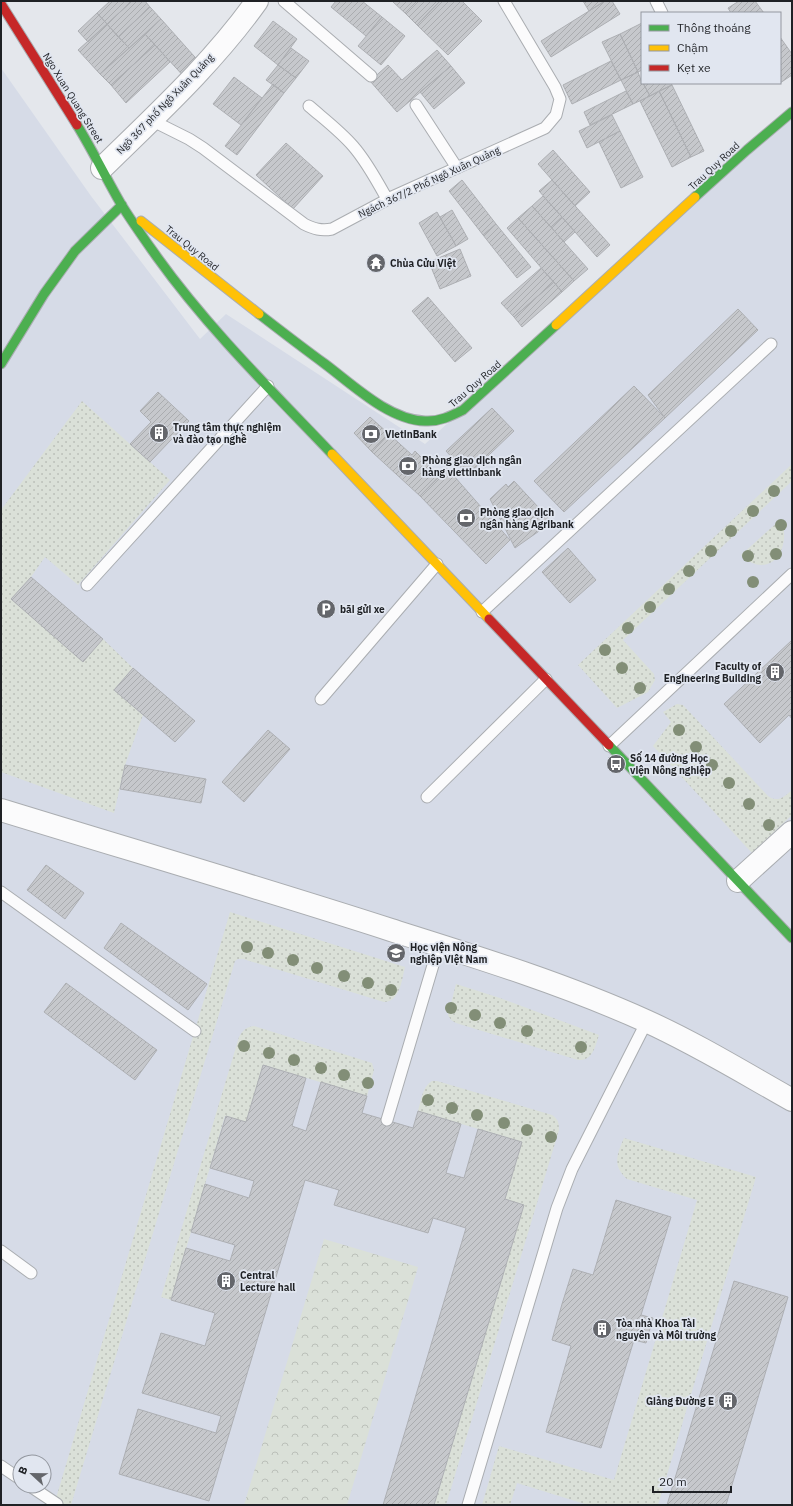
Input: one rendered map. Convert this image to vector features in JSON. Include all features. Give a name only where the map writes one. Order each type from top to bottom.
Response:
[{"type":"street","name":"Ngõ 367 phố Ngô Xuân Quảng","points":[[102,168],[190,81],[244,20],[257,1]]},
{"type":"street","name":"Ngo Xuan Quang Street","points":[[1,4],[60,97],[122,205],[157,258],[234,351],[738,881],[790,931]]},
{"type":"street","name":"Trau Quy Road","points":[[122,205],[212,278],[388,410],[401,416],[423,421],[437,421],[451,418],[468,406],[746,150],[792,112]]},
{"type":"street","points":[[1,364],[44,294],[75,251],[122,205]]},
{"type":"street","points":[[1,810],[329,910],[513,970],[647,1021],[689,1042],[792,1100]]},
{"type":"street","points":[[738,881],[792,832]]},
{"type":"lane","points":[[284,1],[371,76]]},
{"type":"lane","name":"Ngách 367/2 Phố Ngô Xuân Quảng","points":[[151,120],[203,148],[304,224],[314,229],[324,230],[332,228],[387,199],[545,128],[556,116],[560,99],[555,87],[504,1]]},
{"type":"lane","points":[[656,1],[662,12]]},
{"type":"lane","points":[[416,105],[457,168]]},
{"type":"lane","points":[[309,106],[354,146],[366,163],[387,199]]},
{"type":"lane","points":[[482,612],[771,344]]},
{"type":"lane","points":[[87,585],[268,386]]},
{"type":"lane","points":[[321,699],[437,564]]},
{"type":"lane","points":[[609,746],[792,574]]},
{"type":"lane","points":[[427,797],[546,679]]},
{"type":"lane","points":[[1,892],[195,1031]]},
{"type":"lane","points":[[387,1120],[439,945]]},
{"type":"lane","points":[[468,1505],[557,1208],[572,1169],[647,1021]]},
{"type":"lane","points":[[1,1251],[31,1273]]},
{"type":"lane","points":[[1,1466],[12,1474]]},
{"type":"lane","points":[[42,1494],[57,1504]]},
{"type":"shaded area","name":"Học viện Nông nghiệp Việt Nam","points":[[1,68],[91,196],[200,339],[226,314],[425,444],[787,112],[792,118],[792,1505],[1,1505]]},
{"type":"green space","points":[[82,401],[170,480],[78,585],[45,557],[31,577],[103,639],[133,668],[114,690],[143,715],[125,765],[114,813],[1,772],[1,510]]},
{"type":"green space","points":[[792,464],[792,481],[623,640],[654,674],[655,680],[648,692],[617,708],[578,665]]},
{"type":"green space","points":[[781,519],[784,530],[784,541],[781,551],[776,558],[769,563],[761,565],[751,562],[741,555]]},
{"type":"green space","points":[[677,704],[683,705],[768,796],[778,799],[784,797],[792,790],[792,815],[752,853],[653,746],[671,722],[663,712]]},
{"type":"green space","points":[[230,912],[405,967],[401,983],[394,998],[384,1002],[243,959],[238,959],[235,961],[71,1505],[54,1505]]},
{"type":"green space","points":[[456,984],[500,998],[599,1035],[595,1048],[590,1056],[583,1060],[578,1060],[456,1023],[451,1020],[448,1015]]},
{"type":"green space","points":[[254,1026],[372,1063],[374,1070],[367,1096],[263,1065],[246,1122],[225,1116],[171,1300],[161,1297],[239,1037],[245,1029]]},
{"type":"green space","points":[[432,1081],[437,1081],[552,1115],[557,1119],[559,1127],[446,1505],[434,1505],[524,1205],[505,1199],[522,1142],[418,1111],[424,1090]]},
{"type":"green space","points":[[624,1138],[756,1177],[658,1505],[588,1505],[517,1483],[510,1505],[482,1505],[499,1446],[614,1480],[697,1200],[627,1179],[619,1169],[617,1160],[619,1149]]},
{"type":"green space","points":[[324,1239],[418,1267],[347,1505],[244,1505]]},
{"type":"building","points":[[110,1],[132,1],[107,24],[97,13]]},
{"type":"building","points":[[132,1],[145,1],[150,7],[118,37],[107,24]]},
{"type":"building","points":[[336,1],[362,1],[382,17],[366,36],[331,7]]},
{"type":"building","points":[[417,1],[405,13],[393,2]]},
{"type":"building","points":[[417,1],[440,1],[417,25],[405,13]]},
{"type":"building","points":[[440,1],[462,1],[482,21],[448,55],[417,25]]},
{"type":"building","points":[[583,1],[605,1],[589,11]]},
{"type":"building","points":[[605,1],[612,1],[620,14],[551,57],[541,41]]},
{"type":"building","points":[[739,1],[755,1],[763,12],[730,12],[728,8]]},
{"type":"building","points":[[150,7],[161,19],[129,48],[118,37]]},
{"type":"building","points":[[97,13],[107,24],[88,42],[78,31]]},
{"type":"building","points":[[382,17],[405,36],[381,65],[358,46]]},
{"type":"building","points":[[161,19],[202,65],[187,80],[145,34]]},
{"type":"building","points":[[273,21],[297,39],[278,65],[254,46]]},
{"type":"building","points":[[107,24],[129,48],[100,74],[78,50]]},
{"type":"building","points":[[641,24],[641,70],[638,72],[620,34]]},
{"type":"building","points":[[145,34],[155,45],[111,85],[100,74]]},
{"type":"building","points":[[620,34],[638,72],[621,80],[602,42]]},
{"type":"building","points":[[781,38],[792,54],[792,75],[781,82]]},
{"type":"building","points":[[155,45],[170,62],[126,103],[111,85]]},
{"type":"building","points":[[291,48],[309,61],[296,78],[278,65]]},
{"type":"building","points":[[437,50],[451,66],[397,112],[370,81],[388,65],[402,80]]},
{"type":"building","points":[[611,61],[621,80],[572,104],[563,85]]},
{"type":"building","points":[[278,65],[296,78],[284,93],[266,80]]},
{"type":"building","points":[[451,66],[465,83],[434,109],[420,92]]},
{"type":"building","points":[[638,72],[641,84],[644,84],[650,96],[633,104],[621,80]]},
{"type":"building","points":[[234,77],[262,98],[241,125],[213,104]]},
{"type":"building","points":[[273,84],[284,93],[237,155],[225,146]]},
{"type":"building","points":[[644,84],[672,84],[672,85],[650,96]]},
{"type":"building","points":[[672,85],[704,151],[691,157],[659,91]]},
{"type":"building","points":[[626,91],[633,104],[590,125],[584,112]]},
{"type":"building","points":[[659,91],[691,157],[672,167],[640,101]]},
{"type":"building","points":[[612,115],[620,131],[587,148],[579,131]]},
{"type":"building","points":[[620,131],[643,177],[621,188],[599,142]]},
{"type":"building","points":[[286,143],[323,176],[293,209],[256,175]]},
{"type":"building","points":[[553,150],[590,192],[575,206],[538,164]]},
{"type":"building","points":[[462,180],[496,224],[483,235],[449,191]]},
{"type":"building","points":[[552,180],[610,245],[597,257],[539,191]]},
{"type":"building","points":[[543,196],[562,217],[551,227],[532,206]]},
{"type":"building","points":[[532,206],[588,269],[574,281],[518,218]]},
{"type":"building","points":[[452,210],[468,239],[456,246],[440,217]]},
{"type":"building","points":[[437,212],[456,246],[437,256],[419,223]]},
{"type":"building","points":[[562,217],[575,232],[564,242],[551,227]]},
{"type":"building","points":[[518,218],[574,281],[562,292],[507,228]]},
{"type":"building","points":[[496,224],[531,267],[517,278],[483,235]]},
{"type":"building","points":[[460,249],[471,276],[440,289],[429,262]]},
{"type":"building","points":[[541,268],[554,282],[514,317],[501,303]]},
{"type":"building","points":[[554,282],[562,292],[522,327],[514,317]]},
{"type":"building","points":[[428,297],[472,348],[455,362],[412,311]]},
{"type":"building","points":[[738,309],[758,330],[665,418],[648,395]]},
{"type":"building","points":[[634,386],[665,418],[564,512],[534,481]]},
{"type":"building","name":"Trung tâm thực nghiệm và đào tạo nghề","points":[[158,392],[189,421],[150,462],[130,444],[151,422],[140,411]]},
{"type":"building","points":[[492,408],[514,431],[468,475],[446,451]]},
{"type":"building","name":"VietinBank","points":[[370,417],[389,434],[372,452],[354,433]]},
{"type":"building","name":"Phòng giao dịch ngân hàng viettinbank","points":[[389,434],[412,455],[415,451],[440,476],[420,496],[372,452]]},
{"type":"building","name":"Phòng giao dịch ngân hàng Agribank","points":[[447,468],[510,540],[486,564],[420,496]]},
{"type":"building","points":[[514,481],[552,522],[515,548],[490,499],[506,484],[508,487]]},
{"type":"building","points":[[568,548],[596,580],[570,603],[542,572]]},
{"type":"building","points":[[31,577],[103,639],[83,662],[11,599]]},
{"type":"building","name":"Faculty of Engineering Building","points":[[792,640],[792,719],[789,715],[760,743],[724,704]]},
{"type":"building","points":[[133,668],[195,721],[175,742],[114,690]]},
{"type":"building","points":[[268,730],[290,749],[244,802],[222,782]]},
{"type":"building","points":[[125,765],[206,779],[201,803],[120,789]]},
{"type":"building","points":[[46,865],[84,893],[65,919],[27,890]]},
{"type":"building","points":[[121,923],[207,984],[188,1010],[104,948]]},
{"type":"building","points":[[66,983],[157,1050],[135,1080],[44,1012]]},
{"type":"building","name":"Central Lecture hall","points":[[263,1065],[306,1078],[292,1126],[306,1131],[321,1082],[367,1096],[362,1113],[413,1128],[418,1111],[461,1124],[446,1173],[464,1178],[478,1129],[522,1142],[505,1199],[524,1205],[434,1505],[383,1505],[466,1228],[433,1218],[428,1233],[334,1205],[339,1190],[305,1180],[209,1501],[119,1474],[138,1409],[216,1433],[221,1416],[142,1393],[161,1333],[205,1346],[215,1313],[171,1300],[186,1248],[230,1261],[235,1245],[191,1232],[205,1184],[249,1198],[254,1181],[210,1168],[226,1116],[246,1122]]},
{"type":"building","name":"Tòa nhà Khoa Tài nguyên và Môi trường","points":[[616,1200],[671,1217],[641,1315],[653,1318],[646,1343],[634,1340],[601,1448],[546,1432],[571,1346],[552,1340],[562,1304],[573,1269],[593,1275]]},
{"type":"building","name":"Giảng Đường E","points":[[734,1281],[788,1297],[726,1505],[667,1505]]},
{"type":"traffic: fast","points":[[695,197],[792,112]]},
{"type":"traffic: fast","points":[[77,125],[125,211],[157,257],[197,309],[263,382],[332,454]]},
{"type":"traffic: fast","points":[[1,364],[44,294],[75,251],[122,205]]},
{"type":"traffic: fast","points":[[259,314],[372,400],[398,415],[425,421],[440,420],[463,410],[556,325]]},
{"type":"traffic: fast","points":[[609,745],[792,938]]},
{"type":"traffic: slow","points":[[556,325],[695,197]]},
{"type":"traffic: slow","points":[[141,221],[259,314]]},
{"type":"traffic: slow","points":[[332,454],[489,619]]},
{"type":"traffic: jam","points":[[1,4],[77,125]]},
{"type":"traffic: jam","points":[[489,619],[609,745]]},
{"type":"place","name":"Chùa Cửu Việt","points":[[376,263]]},
{"type":"place","name":"Trung tâm thực nghiệm và đào tạo nghề","points":[[159,433]]},
{"type":"place","name":"VietinBank","points":[[371,434]]},
{"type":"place","name":"Phòng giao dịch ngân hàng viettinbank","points":[[408,466]]},
{"type":"place","name":"Phòng giao dịch ngân hàng Agribank","points":[[466,518]]},
{"type":"place","name":"bãi gửi xe","points":[[326,609]]},
{"type":"place","name":"Faculty of Engineering Building","points":[[775,672]]},
{"type":"place","name":"Số 14 đường Học viện Nông nghiệp","points":[[616,764]]},
{"type":"place","name":"Học viện Nông nghiệp Việt Nam","points":[[396,953]]},
{"type":"place","name":"Central Lecture hall","points":[[226,1281]]},
{"type":"place","name":"Tòa nhà Khoa Tài nguyên và Môi trường","points":[[602,1329]]},
{"type":"place","name":"Giảng Đường E","points":[[728,1401]]}]
